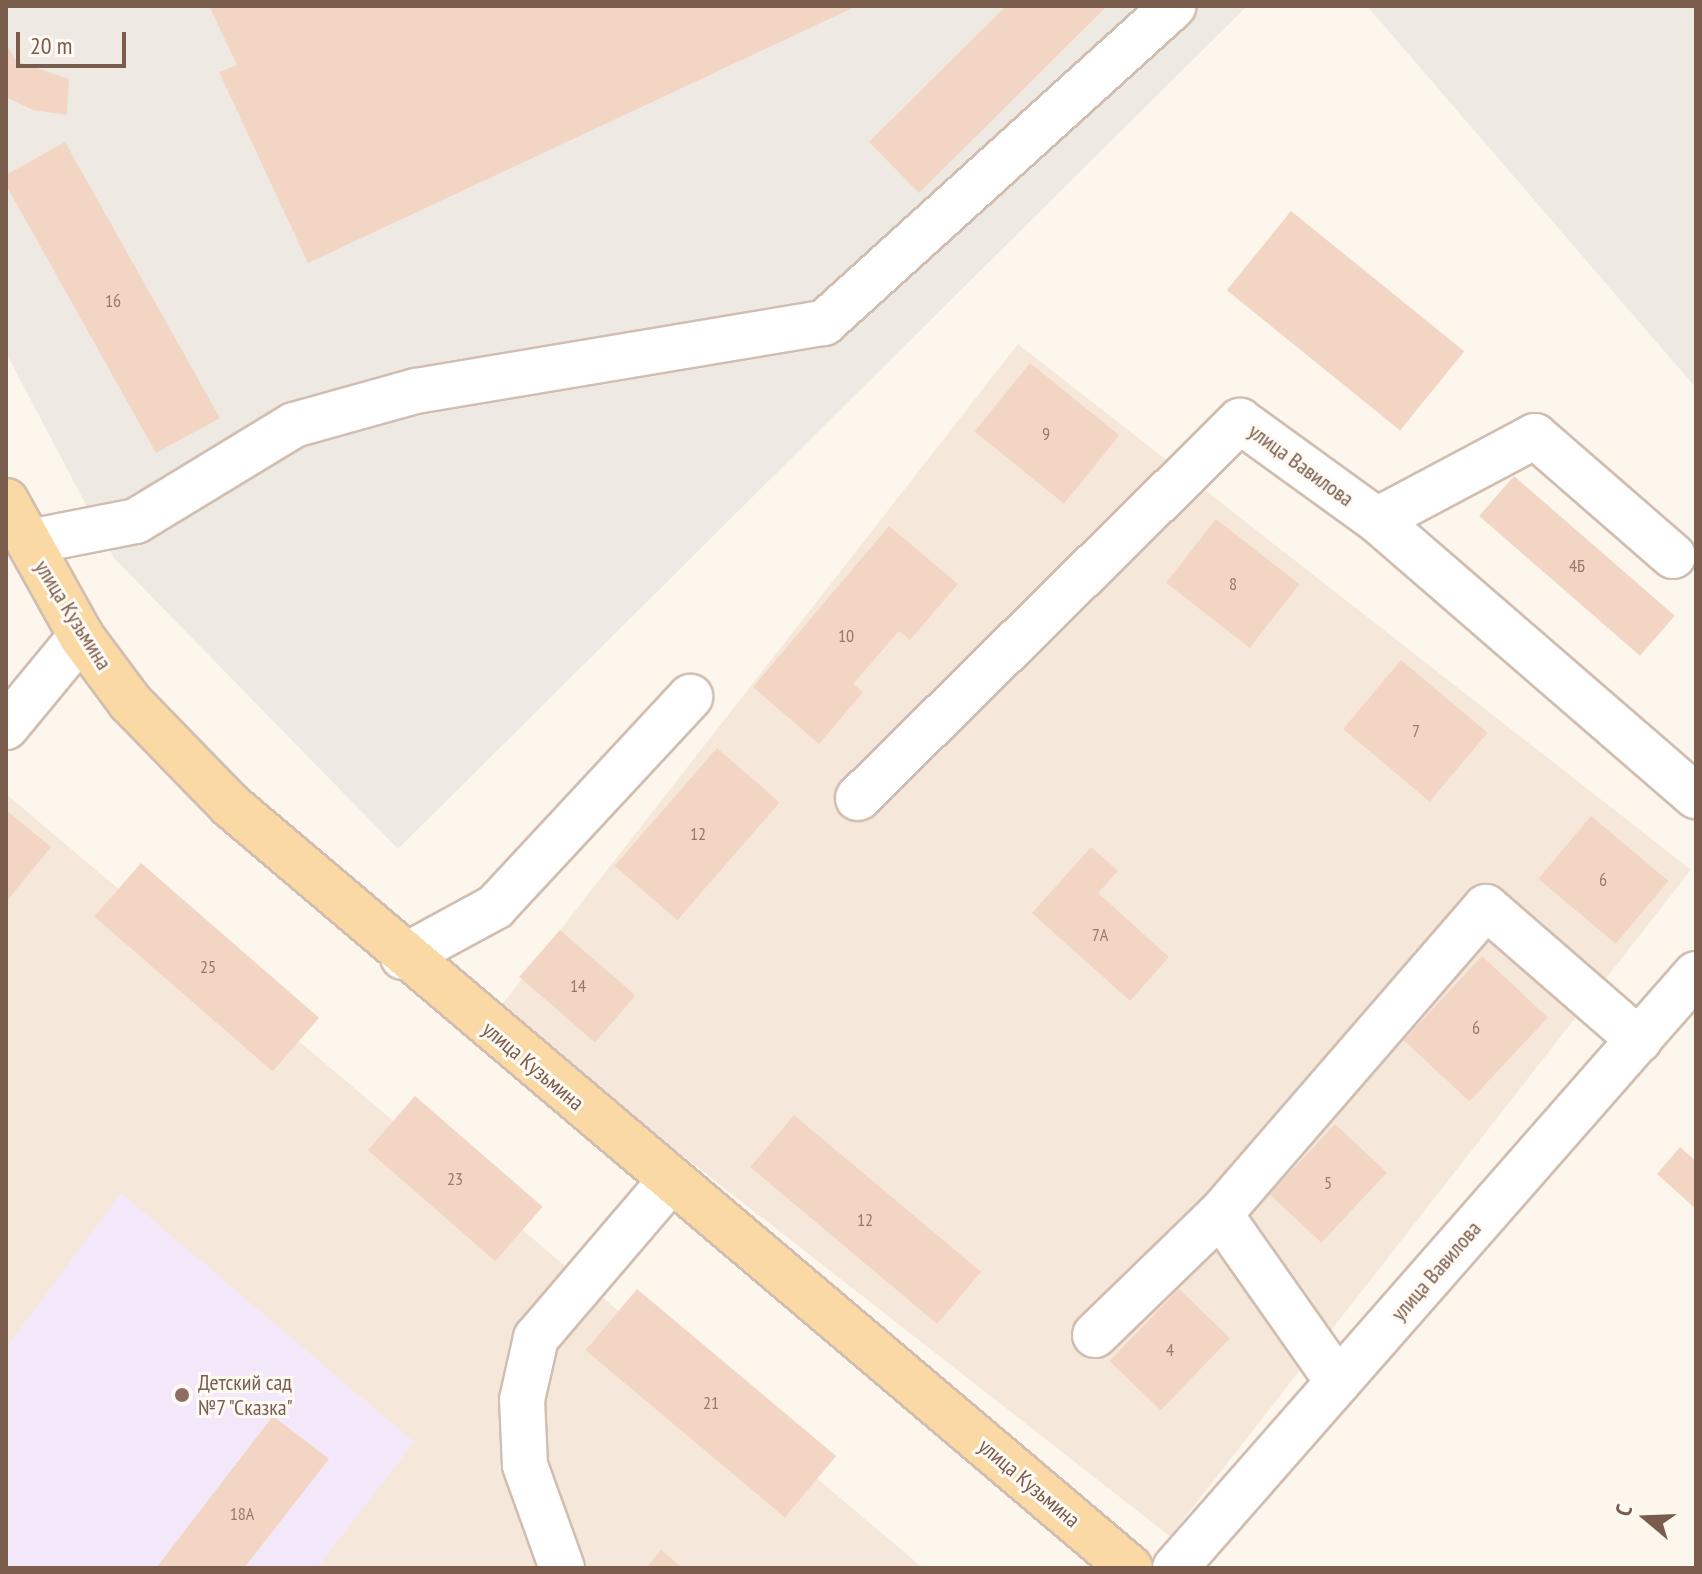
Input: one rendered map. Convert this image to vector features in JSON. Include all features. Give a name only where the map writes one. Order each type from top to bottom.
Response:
[{"type":"main road","name":"улица Кузьмина","points":[[6,501],[81,636],[130,702],[230,805],[403,957],[1127,1567]]},
{"type":"street","points":[[29,542],[136,521],[294,425],[400,395],[824,323],[1174,6]]},
{"type":"street","name":"улица Вавилова","points":[[858,798],[1240,421],[1377,520],[1696,796]]},
{"type":"street","points":[[1377,520],[1535,436],[1673,556]]},
{"type":"street","points":[[6,727],[81,636]]},
{"type":"street","points":[[403,957],[495,907],[690,697]]},
{"type":"street","points":[[1095,1335],[1220,1214],[1486,907],[1639,1040]]},
{"type":"street","name":"улица Вавилова","points":[[1175,1568],[1696,974]]},
{"type":"street","points":[[562,1568],[525,1465],[522,1400],[536,1338],[670,1181]]},
{"type":"street","points":[[1220,1214],[1338,1382]]},
{"type":"shaded area","points":[[6,6],[1247,6],[398,849],[114,558],[6,353]]},
{"type":"shaded area","points":[[1367,6],[1696,6],[1696,388]]},
{"type":"shaded area","points":[[1018,344],[1691,870],[1170,1536],[497,1011]]},
{"type":"shaded area","points":[[6,794],[923,1568],[6,1568]]},
{"type":"shaded area","name":"Детский сад №7 \"Сказка\"","points":[[121,1193],[414,1442],[317,1568],[6,1568],[6,1348]]},
{"type":"building","points":[[209,6],[857,6],[308,263],[219,72],[237,65]]},
{"type":"building","points":[[1006,6],[1107,6],[919,193],[869,142]]},
{"type":"building","points":[[6,43],[16,61],[69,79],[67,115],[33,110],[6,97]]},
{"type":"building","points":[[65,142],[220,418],[156,453],[6,185],[6,175]]},
{"type":"building","points":[[1291,211],[1464,351],[1400,431],[1227,290]]},
{"type":"building","points":[[1030,363],[1119,435],[1064,504],[975,431]]},
{"type":"building","points":[[1514,476],[1675,616],[1640,656],[1479,516]]},
{"type":"building","points":[[1216,519],[1300,584],[1250,648],[1166,583]]},
{"type":"building","points":[[889,526],[958,584],[910,640],[899,631],[853,684],[863,692],[819,744],[753,687]]},
{"type":"building","points":[[1401,660],[1488,733],[1430,802],[1343,729]]},
{"type":"building","points":[[717,748],[780,802],[677,920],[615,866]]},
{"type":"building","points":[[6,810],[51,847],[6,902]]},
{"type":"building","points":[[1591,816],[1668,881],[1616,944],[1538,879]]},
{"type":"building","points":[[1091,847],[1118,871],[1098,893],[1169,957],[1130,1001],[1032,913]]},
{"type":"building","points":[[141,863],[319,1018],[273,1071],[94,917]]},
{"type":"building","points":[[560,930],[635,996],[595,1042],[519,977]]},
{"type":"building","points":[[1482,956],[1548,1017],[1469,1101],[1404,1040]]},
{"type":"building","points":[[415,1096],[543,1207],[495,1261],[368,1150]]},
{"type":"building","points":[[794,1115],[981,1272],[937,1324],[750,1167]]},
{"type":"building","points":[[1335,1124],[1387,1172],[1321,1243],[1270,1194]]},
{"type":"building","points":[[1680,1147],[1696,1161],[1696,1209],[1657,1174]]},
{"type":"building","points":[[637,1289],[836,1456],[785,1517],[586,1350]]},
{"type":"building","points":[[1179,1289],[1230,1338],[1161,1410],[1110,1361]]},
{"type":"building","points":[[273,1416],[329,1459],[244,1568],[156,1568]]},
{"type":"building","points":[[661,1550],[683,1568],[646,1568]]},
{"type":"place","name":"Детский сад №7 \"Сказка\"","points":[[182,1395]]}]
